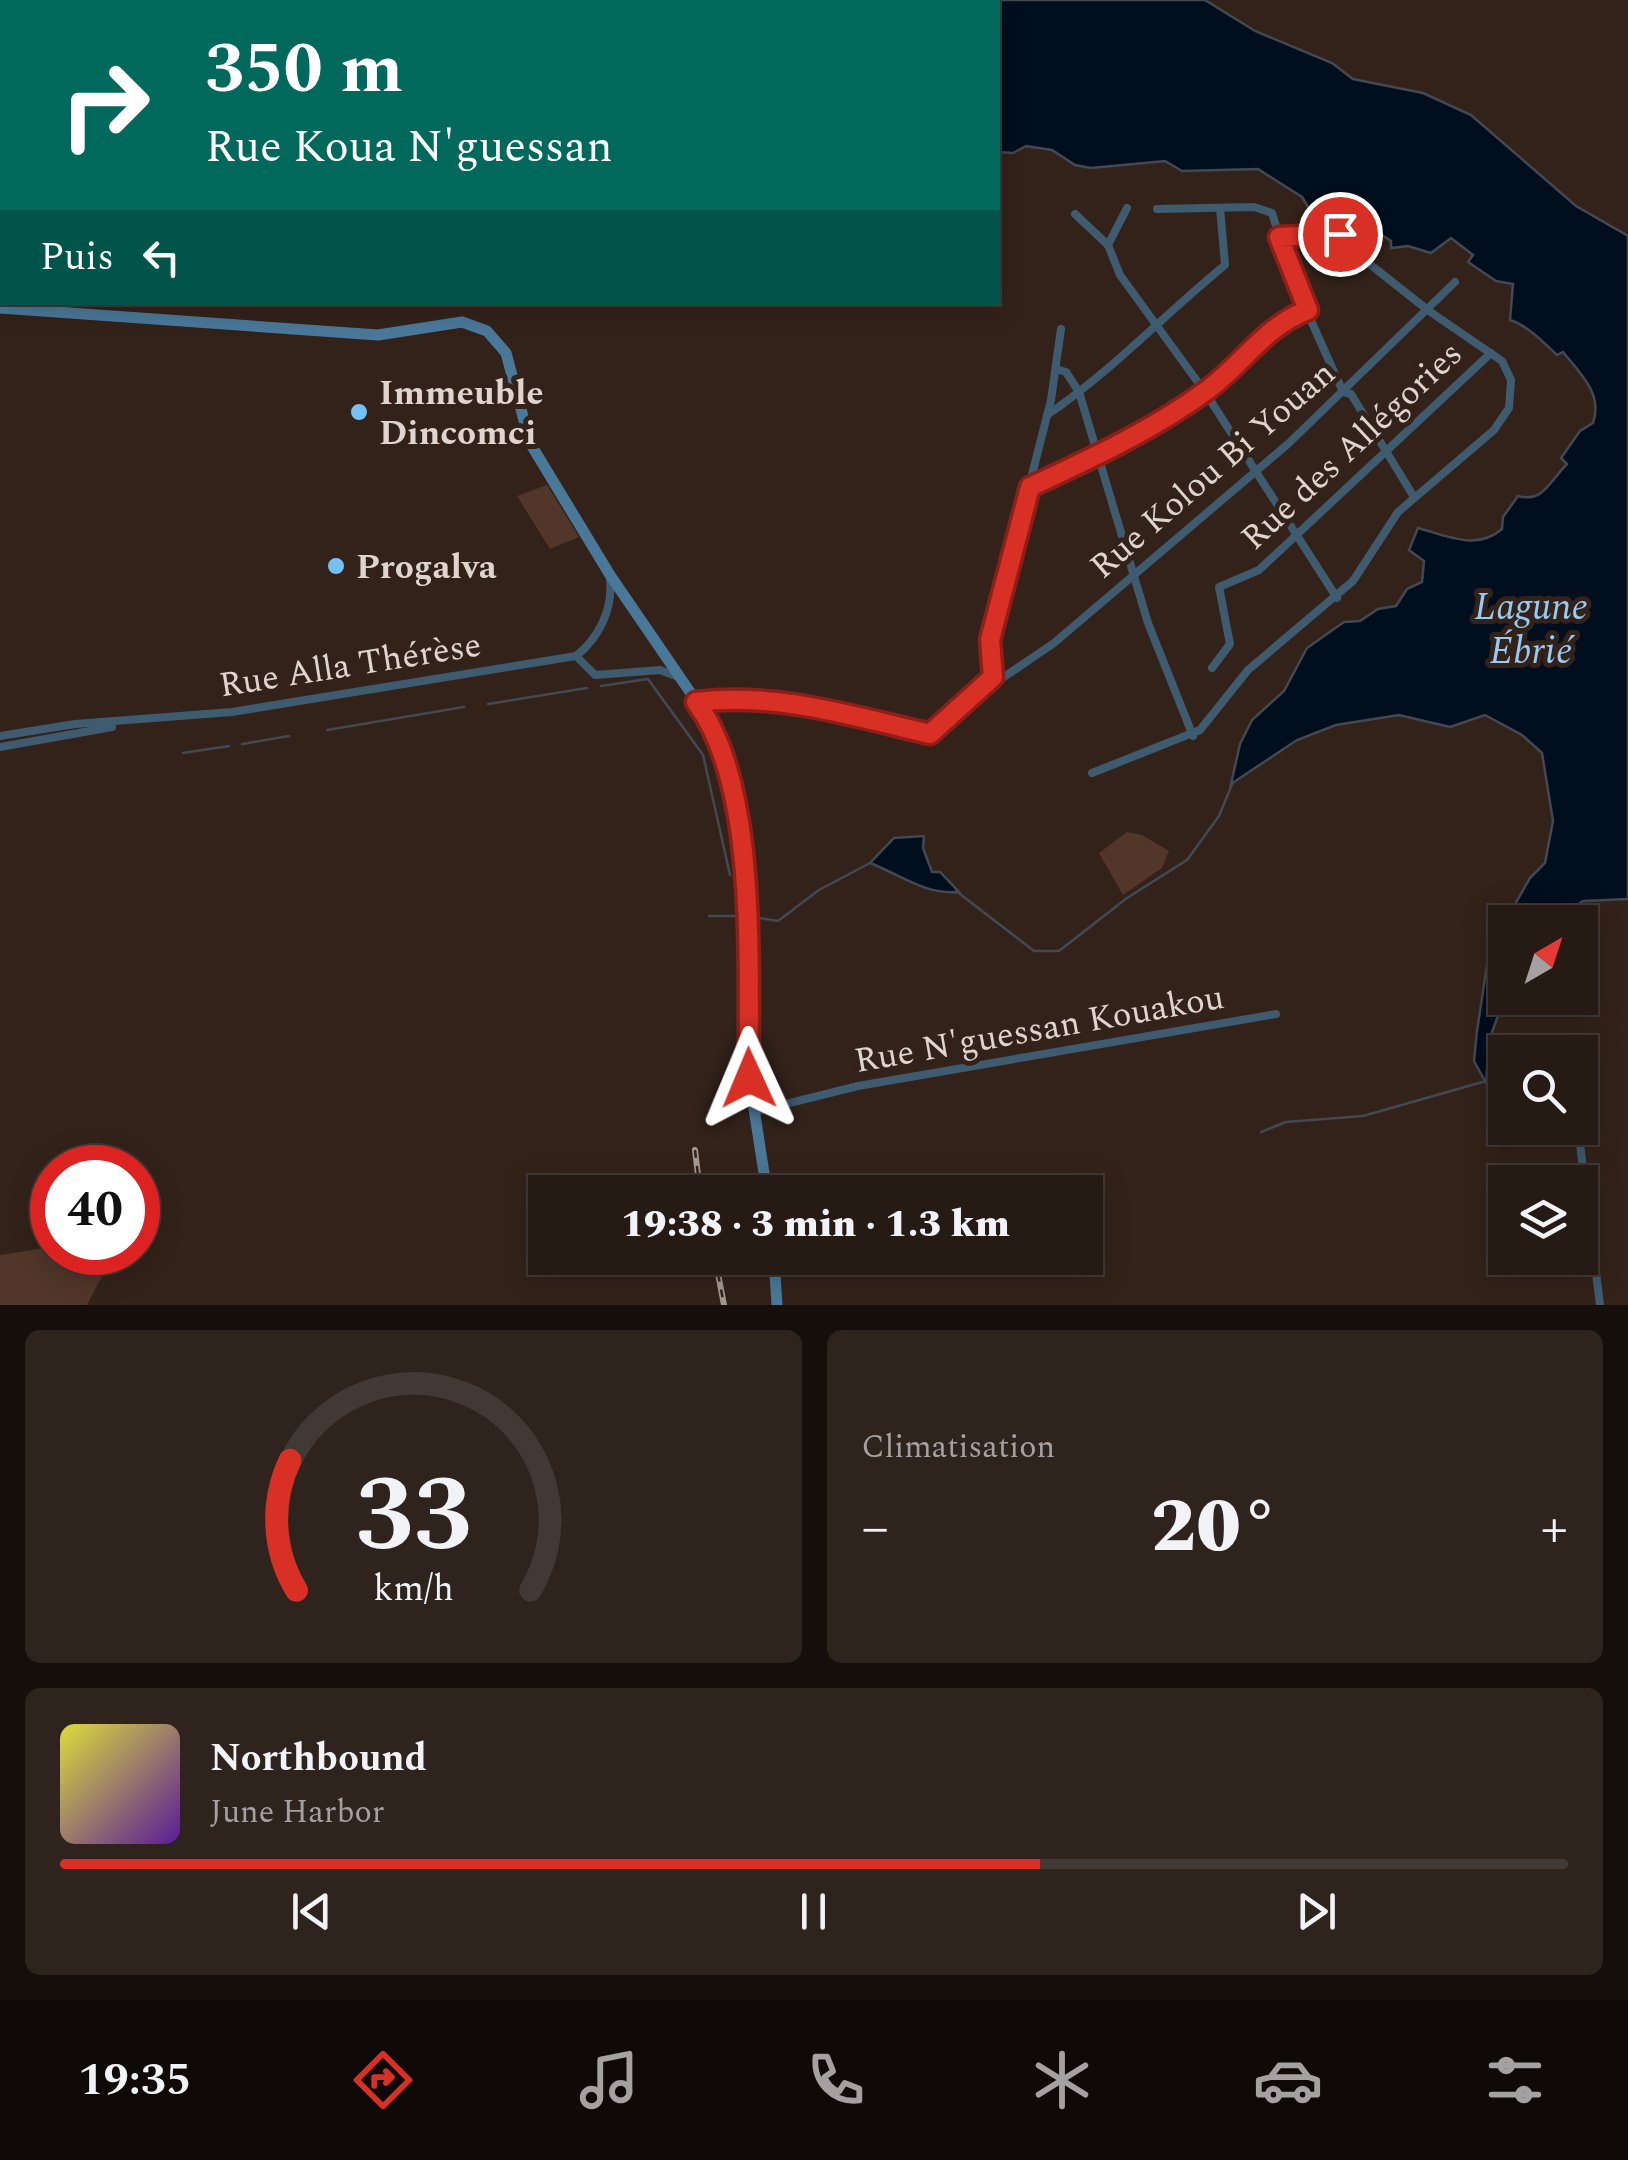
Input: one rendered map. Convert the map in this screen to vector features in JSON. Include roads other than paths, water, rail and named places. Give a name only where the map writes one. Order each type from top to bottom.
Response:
[{"type":"street","points":[[1108,245],[1127,208]]},
{"type":"street","points":[[1047,415],[1079,392],[1224,265],[1220,208]]},
{"type":"street","points":[[1157,209],[1267,210],[1342,392],[1351,394],[1414,497]]},
{"type":"street","points":[[1075,214],[1108,245],[1120,275],[1205,392],[1337,598]]},
{"type":"street","points":[[1092,774],[1193,736],[1248,670],[1337,598],[1398,512],[1494,430],[1509,408],[1510,374],[1491,353],[1430,311],[1348,246],[1338,232],[1279,237]]},
{"type":"street","name":"Rue Kolou Bi Youan","points":[[696,702],[732,697],[782,700],[930,734],[993,677],[1001,679],[1029,662],[1256,470],[1430,311],[1455,282]]},
{"type":"street","points":[[0,308],[378,335],[462,322],[487,331],[506,353],[530,444],[610,575],[696,702],[726,756],[747,905],[753,1112],[765,1175]]},
{"type":"street","points":[[1030,487],[1098,456],[1205,392],[1274,328],[1308,310]]},
{"type":"street","points":[[993,677],[990,640],[1047,415],[1061,328]]},
{"type":"street","name":"Rue des Allégories","points":[[1212,668],[1230,644],[1218,588],[1259,570],[1491,353]]},
{"type":"street","points":[[1056,369],[1066,372],[1079,392],[1134,575],[1193,736]]},
{"type":"street","points":[[610,575],[610,600],[599,630],[576,656],[594,675],[660,670],[680,678]]},
{"type":"street","name":"Rue Alla Thérèse","points":[[0,747],[132,723],[306,701],[576,656]]},
{"type":"street","name":"Rue Alla Thérèse","points":[[0,736],[75,724],[132,723]]},
{"type":"street","name":"Rue N'guessan Kouakou","points":[[753,1112],[858,1086],[1276,1014]]},
{"type":"street","points":[[1580,1145],[1600,1305]]},
{"type":"street","points":[[775,1275],[777,1305]]},
{"type":"water","name":"Lagune Ébrié","points":[[1000,0],[1205,0],[1255,31],[1332,63],[1353,79],[1423,93],[1471,115],[1576,206],[1628,236],[1628,899],[1583,901],[1577,905],[1515,905],[1530,878],[1545,863],[1553,821],[1542,753],[1522,735],[1485,715],[1450,727],[1399,715],[1336,725],[1297,740],[1231,784],[1240,744],[1252,720],[1284,691],[1307,648],[1344,622],[1360,621],[1378,609],[1396,606],[1407,589],[1422,582],[1424,561],[1409,550],[1418,528],[1462,540],[1492,536],[1502,529],[1503,517],[1518,496],[1540,494],[1550,484],[1567,464],[1561,458],[1580,431],[1593,423],[1593,394],[1577,368],[1563,352],[1557,355],[1529,330],[1510,320],[1513,284],[1496,281],[1468,262],[1473,255],[1451,238],[1431,253],[1408,246],[1391,248],[1391,241],[1366,225],[1338,227],[1315,218],[1302,197],[1258,169],[1182,171],[1165,161],[1091,168],[1075,165],[1052,150],[1026,146],[1013,153],[1000,152]]},
{"type":"water","points":[[924,836],[923,848],[932,872],[940,872],[959,892],[924,887],[870,863],[894,838]]},
{"type":"water","points":[[1488,958],[1488,1015],[1498,1015],[1488,1035],[1486,1083],[1474,1061]]},
{"type":"waterway","points":[[601,686],[648,679],[703,755],[730,875]]},
{"type":"waterway","points":[[488,704],[587,688]]},
{"type":"waterway","points":[[327,730],[464,707]]},
{"type":"waterway","points":[[242,744],[289,736]]},
{"type":"waterway","points":[[183,753],[229,746]]},
{"type":"waterway","points":[[956,891],[1034,951],[1059,951],[1127,898],[1187,860],[1219,816],[1233,782]]},
{"type":"waterway","points":[[753,917],[778,921],[819,890],[870,863]]},
{"type":"waterway","points":[[709,916],[742,916]]},
{"type":"waterway","points":[[1261,1132],[1286,1122],[1363,1116],[1486,1081]]},
{"type":"railway","points":[[695,1150],[698,1175]]},
{"type":"railway","points":[[718,1275],[724,1305]]},
{"type":"place","name":"Immeuble Dincomci","points":[[359,412]]},
{"type":"place","name":"Progalva","points":[[336,566]]}]
